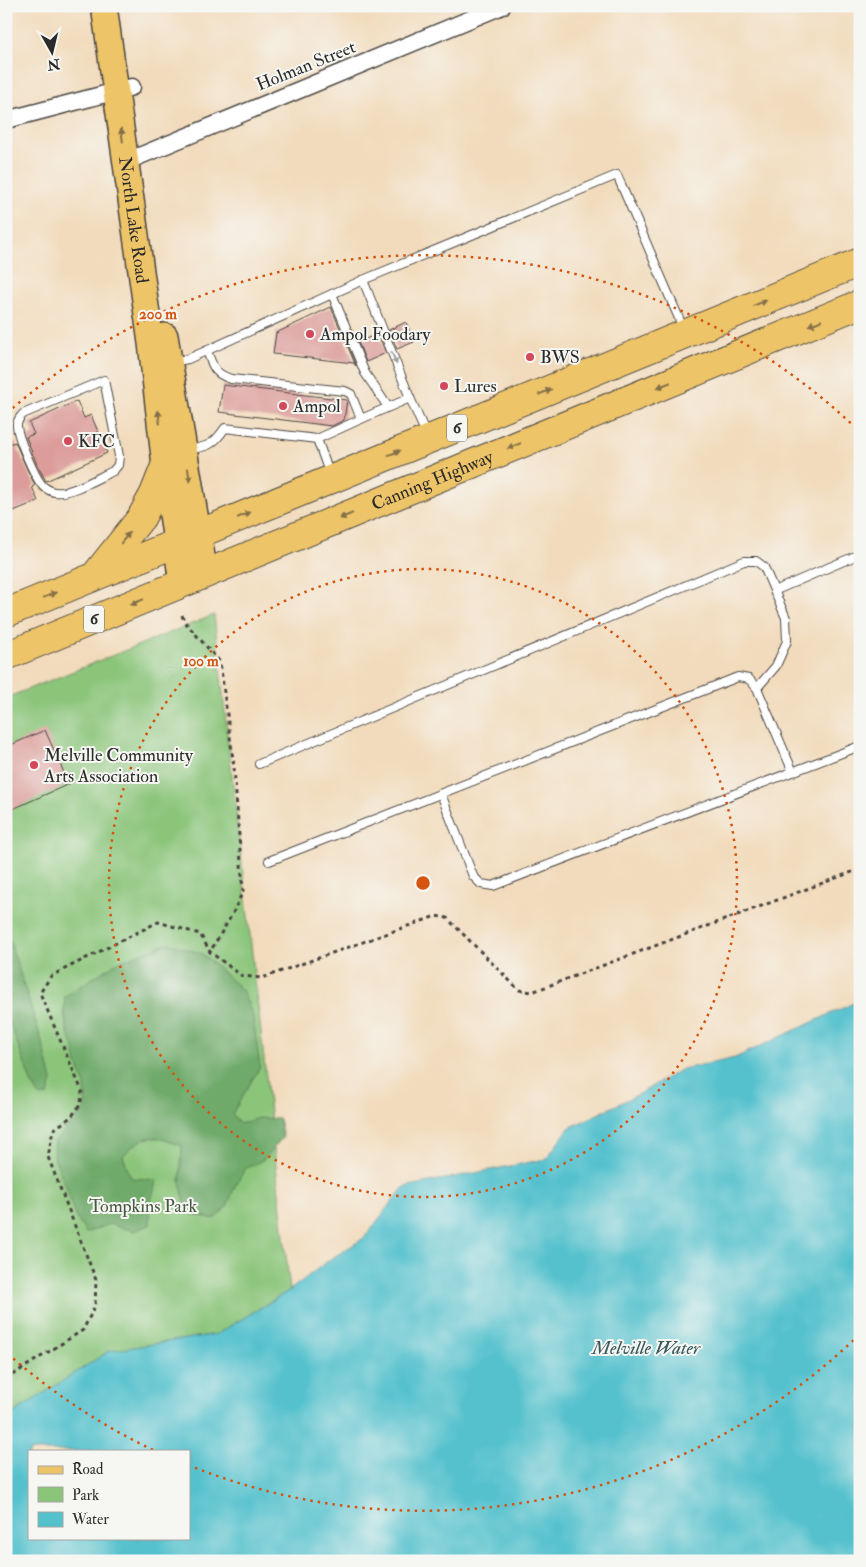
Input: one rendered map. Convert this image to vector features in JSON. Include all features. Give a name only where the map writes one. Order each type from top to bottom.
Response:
[{"type":"highway","name":"6","points":[[6,613],[860,262]]},
{"type":"highway","name":"Canning Highway","points":[[6,656],[860,304]]},
{"type":"highway","points":[[94,577],[141,518],[175,458]]},
{"type":"main road","name":"North Lake Road","points":[[104,6],[124,89]]},
{"type":"main road","name":"North Lake Road","points":[[120,6],[124,89],[133,159],[149,333],[175,458],[194,578]]},
{"type":"main road","name":"North Lake Road","points":[[133,159],[154,254],[170,363],[175,458]]},
{"type":"street","name":"Holman Street","points":[[133,159],[502,6]]},
{"type":"street","points":[[6,120],[124,89]]},
{"type":"lane","points":[[170,363],[188,359],[363,280],[617,175],[685,334]]},
{"type":"lane","points":[[363,280],[428,440]]},
{"type":"lane","points":[[332,294],[365,373],[388,407]]},
{"type":"lane","points":[[207,351],[216,371],[231,379],[345,391],[350,394],[361,419]]},
{"type":"lane","points":[[104,380],[120,456],[118,465],[113,471],[65,492],[54,492],[45,488],[39,481],[18,433],[18,419],[23,414],[104,380]]},
{"type":"lane","points":[[175,458],[212,444],[225,428],[317,439],[410,398]]},
{"type":"lane","points":[[317,439],[331,479]]},
{"type":"lane","points":[[774,591],[860,554]]},
{"type":"lane","points":[[259,764],[744,561],[756,561],[764,567],[786,618],[787,641],[776,666],[757,688]]},
{"type":"lane","points":[[269,861],[738,677],[749,678],[757,688],[793,772]]},
{"type":"lane","points":[[441,794],[473,876],[482,884],[493,886],[860,746]]},
{"type":"path","points":[[182,615],[184,621],[220,662],[234,767],[243,891],[234,913],[210,952]]},
{"type":"path","points":[[6,1379],[83,1330],[95,1306],[96,1280],[48,1157],[53,1130],[71,1117],[81,1104],[82,1092],[40,993],[51,976],[158,922],[200,934],[210,952],[242,976],[262,978],[436,916],[447,918],[519,990],[532,992],[860,869]]},
{"type":"green space","name":"Tompkins Park","points":[[214,615],[290,1290],[217,1334],[109,1351],[6,1418],[6,698]]},
{"type":"green space","points":[[6,929],[44,1048],[52,1081],[48,1095],[40,1097],[31,1082],[6,1012]]},
{"type":"green space","points":[[168,943],[203,954],[242,990],[253,1016],[260,1067],[232,1114],[240,1124],[258,1118],[279,1119],[283,1137],[264,1159],[245,1169],[235,1186],[227,1207],[214,1219],[187,1213],[180,1182],[182,1146],[157,1138],[144,1139],[130,1148],[123,1156],[131,1178],[157,1180],[151,1200],[150,1225],[134,1231],[110,1224],[86,1233],[75,1216],[67,1189],[54,1157],[55,1141],[86,1107],[85,1085],[67,1030],[64,1012],[65,996],[116,963]]},
{"type":"water","name":"Melville Water","points":[[860,1000],[860,1561],[6,1561],[6,1418],[109,1351],[217,1334],[290,1290],[329,1260],[364,1238],[404,1187],[546,1159],[569,1128],[635,1096],[682,1069],[735,1058]]},
{"type":"building","name":"Ampol Foodary","points":[[331,307],[356,366],[354,363],[273,354],[276,333]]},
{"type":"building","points":[[406,322],[414,342],[397,349],[389,330]]},
{"type":"building","points":[[378,334],[386,353],[366,362],[358,342]]},
{"type":"building","name":"Ampol","points":[[223,385],[347,400],[344,420],[332,426],[219,412]]},
{"type":"building","name":"KFC","points":[[77,401],[84,418],[91,415],[107,453],[46,481],[37,465],[26,437],[34,434],[29,423]]},
{"type":"building","points":[[15,442],[35,485],[32,487],[38,501],[6,514],[6,445]]},
{"type":"building","name":"Melville Community Arts Association","points":[[45,730],[69,784],[6,812],[6,747]]},
{"type":"place","name":"Ampol Foodary","points":[[310,334]]},
{"type":"place","name":"BWS","points":[[530,357]]},
{"type":"place","name":"Lures","points":[[444,386]]},
{"type":"place","name":"Ampol","points":[[283,406]]},
{"type":"place","name":"KFC","points":[[68,441]]},
{"type":"place","name":"Melville Community Arts Association","points":[[34,765]]}]
